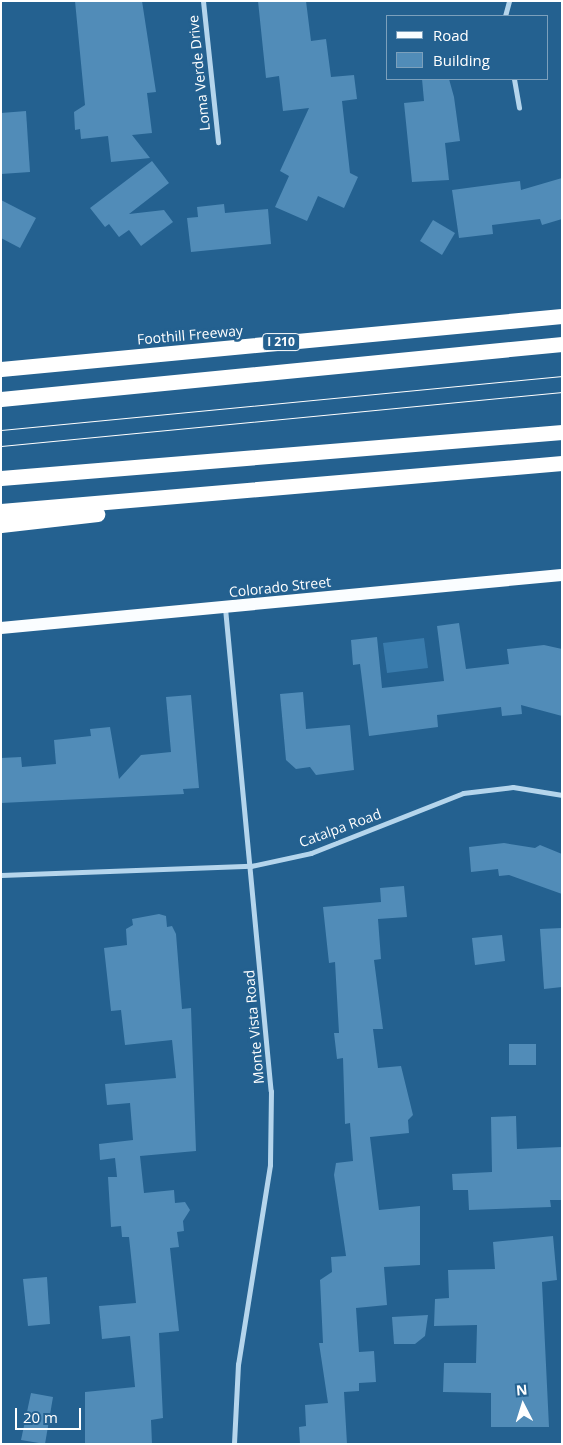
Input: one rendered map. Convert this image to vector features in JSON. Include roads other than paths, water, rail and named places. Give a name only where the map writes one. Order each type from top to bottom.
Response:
[{"type":"highway","name":"Foothill Freeway","points":[[1,369],[562,316]]},
{"type":"highway","points":[[1,399],[562,344]]},
{"type":"highway","points":[[1,478],[562,432]]},
{"type":"highway","points":[[1,512],[310,488],[562,463]]},
{"type":"highway","points":[[1,526],[310,488]]},
{"type":"main road","name":"Colorado Street","points":[[1,628],[562,575]]},
{"type":"street","name":"Loma Verde Drive","points":[[203,1],[218,142]]},
{"type":"street","points":[[505,15],[509,1]]},
{"type":"street","points":[[514,80],[519,108]]},
{"type":"street","name":"Monte Vista Road","points":[[225,608],[271,1091],[270,1165],[238,1364],[234,1444]]},
{"type":"street","name":"Catalpa Road","points":[[1,875],[251,866],[311,853],[463,793],[513,787],[562,795]]},
{"type":"tram line","points":[[1,430],[562,376]]},
{"type":"tram line","points":[[1,446],[562,392]]}]
